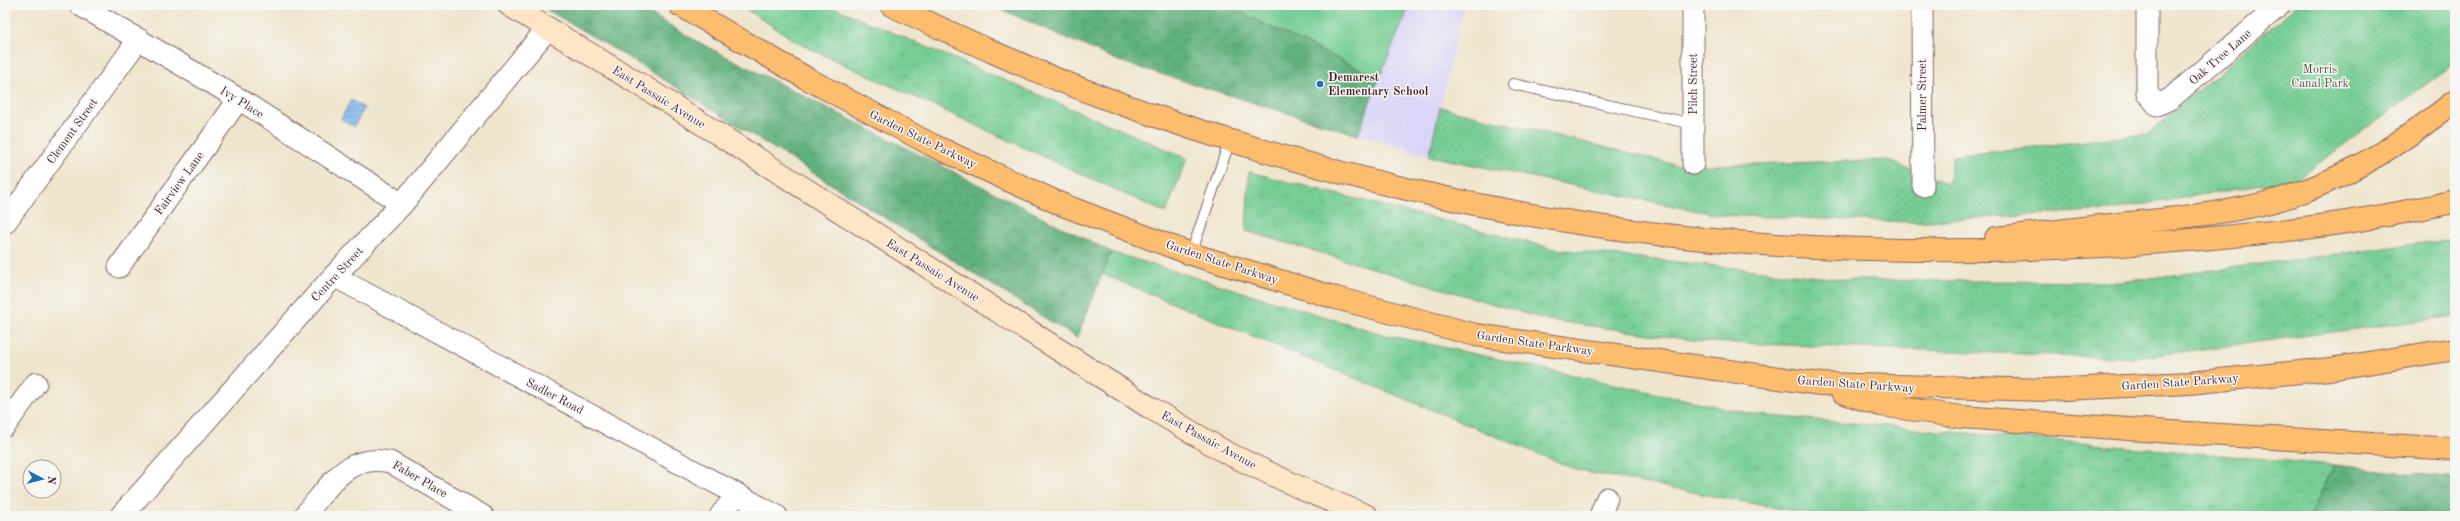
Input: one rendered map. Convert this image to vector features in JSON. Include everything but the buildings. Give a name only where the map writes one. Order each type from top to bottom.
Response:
[{"type":"highway","name":"Garden State Parkway","points":[[680,5],[806,78],[932,145],[1063,205],[1191,254],[1336,298],[1476,335],[1820,384],[2045,390],[2189,383],[2330,369],[2455,349]]},
{"type":"highway","points":[[890,5],[976,44],[1104,97],[1230,140],[1352,175],[1471,202],[1607,227],[1746,243],[1884,250],[2025,250],[2167,242],[2303,228],[2455,201]]},
{"type":"highway","points":[[1884,250],[2199,215],[2255,206],[2298,194],[2341,176],[2382,154],[2425,125],[2455,101]]},
{"type":"highway","points":[[1820,384],[1881,405],[1916,412],[2171,432],[2455,449]]},
{"type":"main road","name":"East Passaic Avenue","points":[[509,5],[548,28],[1149,407],[1227,453],[1305,490],[1367,516]]},
{"type":"street","name":"Ivy Place","points":[[80,5],[239,99],[402,204]]},
{"type":"street","name":"Pilch Street","points":[[1693,5],[1693,164]]},
{"type":"street","name":"Palmer Street","points":[[1922,5],[1923,186]]},
{"type":"street","name":"Oak Tree Lane","points":[[2147,5],[2147,93],[2157,105],[2170,99],[2280,5]]},
{"type":"street","name":"Centre Street","points":[[121,516],[334,276],[402,204],[548,28]]},
{"type":"street","name":"Clement Street","points":[[5,223],[139,40]]},
{"type":"street","name":"Fairview Lane","points":[[119,267],[239,99]]},
{"type":"street","name":"Sadler Road","points":[[334,276],[777,516]]},
{"type":"street","points":[[5,426],[36,382]]},
{"type":"street","name":"Faber Place","points":[[304,516],[348,467],[361,461],[376,459],[390,462],[483,516]]},
{"type":"street","points":[[720,516],[737,494]]},
{"type":"lane","points":[[1514,84],[1693,124]]},
{"type":"lane","points":[[1191,254],[1230,140]]},
{"type":"shaded area","name":"Demarest Elementary School","points":[[1123,5],[1464,5],[1429,156],[1119,61]]},
{"type":"green space","points":[[539,5],[636,5],[698,42],[1111,252],[1077,338],[631,59]]},
{"type":"green space","points":[[740,5],[828,5],[1187,158],[1166,213],[800,44]]},
{"type":"green space","points":[[991,5],[1225,5],[1379,78],[1358,135],[1119,61]]},
{"type":"green space","points":[[1225,5],[1410,5],[1379,78]]},
{"type":"green space","name":"Morris Canal Park","points":[[2297,5],[2455,5],[2455,63],[2297,179],[2110,210],[1910,222],[1718,215],[1429,156],[1440,107],[1681,166],[1887,160],[1948,184],[1953,156],[2147,134]]},
{"type":"green space","points":[[1249,172],[1555,249],[1848,280],[2120,282],[2455,239],[2455,316],[2134,358],[1707,342],[1548,320],[1246,231]]},
{"type":"green space","points":[[1111,252],[1382,334],[1757,415],[2334,465],[2310,516],[1819,516],[1580,471],[1102,274]]},
{"type":"green space","points":[[2334,465],[2455,478],[2455,516],[2310,516]]},
{"type":"water","points":[[351,100],[364,108],[354,127],[341,119]]},
{"type":"place","name":"Demarest Elementary School","points":[[1320,84]]}]
